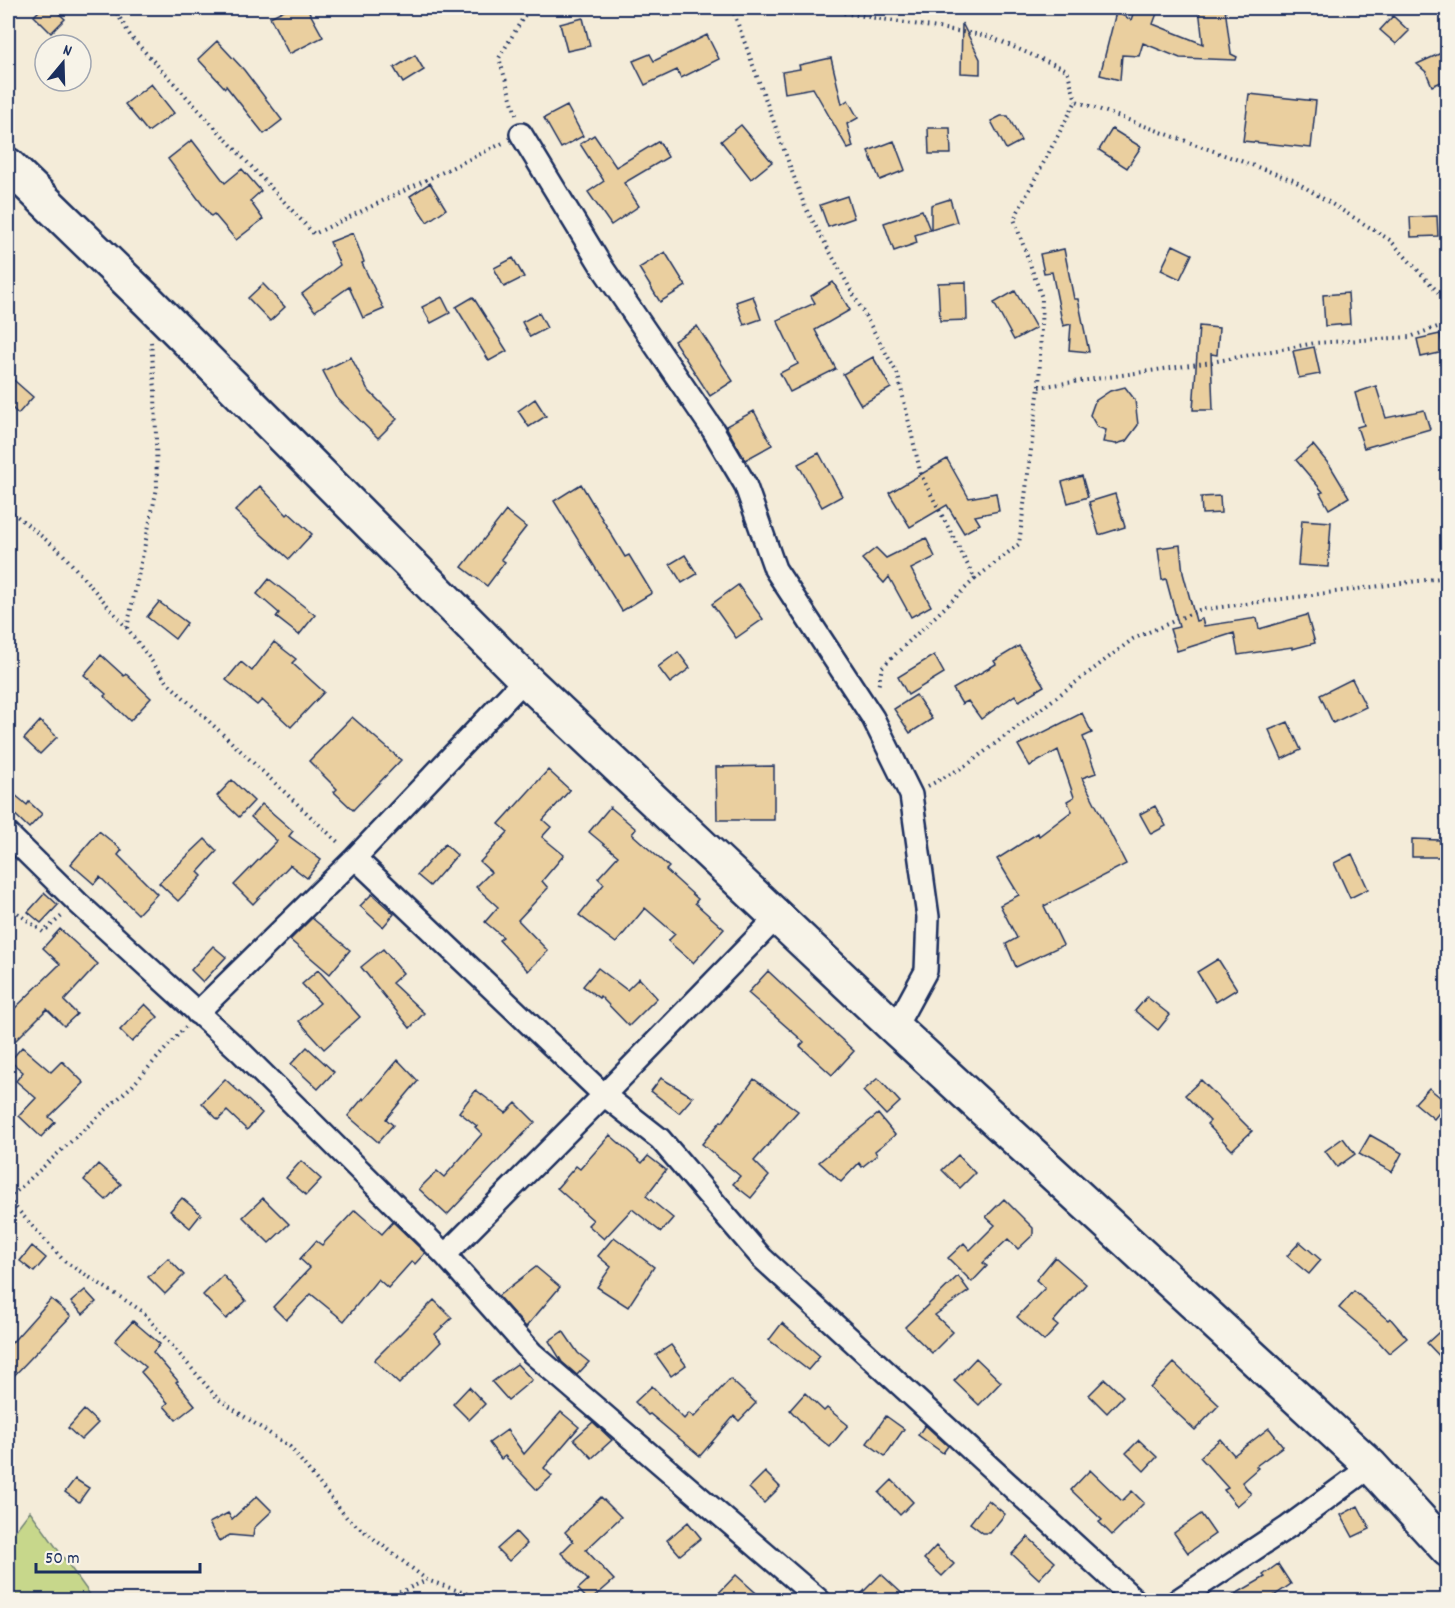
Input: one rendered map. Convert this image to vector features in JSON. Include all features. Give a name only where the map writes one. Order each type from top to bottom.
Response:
[{"type":"main road","points":[[8,165],[148,301],[525,679],[895,1028],[1371,1466],[1448,1550]]},
{"type":"street","points":[[521,134],[602,267],[713,430],[745,484],[775,569],[873,718],[911,795],[928,917],[926,971],[895,1028]]},
{"type":"street","points":[[197,1014],[355,858],[525,679]]},
{"type":"street","points":[[8,834],[78,903],[242,1053],[445,1255],[532,1353],[819,1600]]},
{"type":"street","points":[[355,858],[604,1095],[660,1139],[762,1258],[1135,1600]]},
{"type":"street","points":[[445,1255],[777,917]]},
{"type":"street","points":[[1178,1600],[1288,1527],[1371,1466]]},
{"type":"path","points":[[114,8],[131,37],[314,234],[521,134],[499,58],[529,8]]},
{"type":"path","points":[[732,8],[805,207],[898,375],[921,475],[975,579]]},
{"type":"path","points":[[833,8],[844,13],[988,36],[1067,70],[1076,101],[1014,219],[1042,298],[1040,387],[1019,544],[975,579],[882,667],[873,718]]},
{"type":"path","points":[[1076,101],[1293,180],[1390,240],[1448,303]]},
{"type":"path","points":[[127,628],[157,488],[155,390],[148,301]]},
{"type":"path","points":[[1040,387],[1212,362],[1315,343],[1410,337],[1448,323]]},
{"type":"path","points":[[8,509],[62,552],[127,628],[168,682],[355,858]]},
{"type":"path","points":[[911,795],[967,765],[1133,639],[1199,610],[1448,577]]},
{"type":"path","points":[[8,906],[43,932],[78,903]]},
{"type":"path","points":[[197,1014],[133,1085],[8,1199],[64,1261],[142,1311],[218,1399],[290,1448],[347,1518],[427,1580],[485,1600]]},
{"type":"path","points":[[383,1600],[427,1580]]},
{"type":"green space","points":[[30,1511],[94,1600],[8,1600],[8,1540]]},
{"type":"building","points":[[42,8],[53,8],[65,19],[51,33],[34,16]]},
{"type":"building","points":[[288,8],[307,8],[323,37],[289,54],[270,17]]},
{"type":"building","points":[[1135,8],[1159,8],[1153,24],[1203,44],[1199,8],[1225,8],[1231,54],[1237,57],[1236,60],[1180,58],[1143,43],[1139,56],[1122,55],[1120,80],[1100,75],[1116,12],[1131,20]]},
{"type":"building","points":[[1393,16],[1409,31],[1396,44],[1380,30]]},
{"type":"building","points":[[583,18],[590,46],[567,51],[560,24]]},
{"type":"building","points":[[962,23],[980,59],[980,74],[961,73]]},
{"type":"building","points":[[707,35],[719,59],[681,78],[677,70],[645,85],[633,61],[650,54],[654,61]]},
{"type":"building","points":[[217,41],[244,70],[282,120],[264,134],[226,86],[225,88],[198,59]]},
{"type":"building","points":[[1448,50],[1448,79],[1432,86],[1426,72],[1417,64]]},
{"type":"building","points":[[415,55],[424,70],[403,83],[394,68]]},
{"type":"building","points":[[831,58],[842,104],[848,100],[858,118],[847,124],[853,147],[848,149],[813,88],[785,93],[782,72],[800,69],[799,65]]},
{"type":"building","points":[[151,84],[174,113],[148,132],[125,104]]},
{"type":"building","points":[[1249,94],[1316,101],[1311,148],[1243,141]]},
{"type":"building","points":[[567,106],[583,136],[561,148],[544,118]]},
{"type":"building","points":[[1001,116],[1008,116],[1021,141],[1006,149],[991,121]]},
{"type":"building","points":[[741,125],[772,162],[751,179],[721,141]]},
{"type":"building","points":[[928,128],[950,128],[951,154],[929,154]]},
{"type":"building","points":[[1112,129],[1141,147],[1127,168],[1099,150]]},
{"type":"building","points":[[594,135],[616,167],[659,141],[668,157],[624,183],[639,206],[611,225],[588,192],[604,181],[580,144]]},
{"type":"building","points":[[192,140],[225,183],[242,169],[261,191],[250,201],[263,219],[236,240],[214,214],[211,216],[168,159]]},
{"type":"building","points":[[894,141],[905,170],[880,180],[868,151]]},
{"type":"building","points":[[430,183],[446,209],[427,222],[410,196]]},
{"type":"building","points":[[847,196],[854,218],[828,227],[820,205]]},
{"type":"building","points":[[950,199],[957,222],[931,230],[931,205]]},
{"type":"building","points":[[922,210],[930,230],[915,235],[917,243],[894,251],[884,223]]},
{"type":"building","points":[[1437,216],[1438,236],[1411,237],[1410,217]]},
{"type":"building","points":[[353,233],[364,262],[362,263],[384,309],[363,318],[349,287],[315,311],[302,294],[340,265],[330,242]]},
{"type":"building","points":[[1173,245],[1192,254],[1180,279],[1161,270]]},
{"type":"building","points":[[1064,249],[1074,299],[1078,299],[1089,352],[1069,350],[1071,324],[1063,326],[1052,272],[1044,273],[1040,254]]},
{"type":"building","points":[[665,252],[686,286],[660,302],[639,268]]},
{"type":"building","points":[[513,258],[524,277],[504,287],[494,268]]},
{"type":"building","points":[[833,282],[850,310],[815,330],[836,369],[790,392],[780,373],[798,364],[777,320],[815,303],[811,296]]},
{"type":"building","points":[[966,282],[967,320],[940,321],[938,283]]},
{"type":"building","points":[[263,284],[285,307],[270,321],[248,298]]},
{"type":"building","points":[[1015,291],[1036,328],[1014,340],[994,303]]},
{"type":"building","points":[[1348,293],[1350,324],[1325,326],[1323,295]]},
{"type":"building","points":[[753,296],[761,319],[744,325],[736,302]]},
{"type":"building","points":[[442,297],[450,313],[431,323],[422,307]]},
{"type":"building","points":[[473,297],[507,351],[489,361],[456,307]]},
{"type":"building","points":[[539,313],[547,328],[530,337],[522,322]]},
{"type":"building","points":[[697,326],[733,381],[710,396],[674,341]]},
{"type":"building","points":[[1199,326],[1219,328],[1217,355],[1211,354],[1213,410],[1193,410]]},
{"type":"building","points":[[1440,334],[1444,352],[1421,357],[1417,339]]},
{"type":"building","points":[[1314,347],[1320,374],[1299,378],[1293,351]]},
{"type":"building","points":[[351,357],[368,390],[397,419],[378,438],[337,398],[323,371]]},
{"type":"building","points":[[873,357],[891,388],[861,405],[843,374]]},
{"type":"building","points":[[8,375],[33,397],[18,414],[8,404]]},
{"type":"building","points":[[1376,386],[1386,418],[1424,410],[1430,429],[1364,448],[1357,427],[1364,425],[1355,393]]},
{"type":"building","points":[[1125,387],[1135,400],[1138,425],[1126,441],[1116,444],[1103,442],[1106,430],[1097,427],[1090,415],[1095,401],[1110,391]]},
{"type":"building","points":[[535,399],[546,416],[529,427],[518,411]]},
{"type":"building","points":[[754,411],[772,445],[745,460],[726,426]]},
{"type":"building","points":[[1313,445],[1331,467],[1349,497],[1329,509],[1320,493],[1323,492],[1296,460]]},
{"type":"building","points":[[819,453],[842,496],[822,507],[798,464]]},
{"type":"building","points":[[947,459],[969,498],[996,493],[999,511],[975,516],[980,524],[964,533],[947,505],[910,527],[889,493]]},
{"type":"building","points":[[1082,476],[1088,497],[1068,503],[1062,482]]},
{"type":"building","points":[[581,484],[625,557],[629,555],[652,593],[622,611],[554,501]]},
{"type":"building","points":[[260,486],[287,515],[289,513],[312,534],[289,559],[235,511]]},
{"type":"building","points":[[1115,494],[1125,527],[1099,535],[1089,502]]},
{"type":"building","points":[[1220,496],[1221,513],[1202,514],[1201,497]]},
{"type":"building","points":[[506,511],[526,527],[501,559],[505,562],[487,586],[462,567]]},
{"type":"building","points":[[1302,520],[1331,522],[1328,567],[1298,565]]},
{"type":"building","points":[[926,538],[935,557],[911,569],[931,606],[911,617],[889,577],[884,583],[862,559],[876,548],[886,558]]},
{"type":"building","points":[[1180,545],[1183,573],[1196,621],[1202,619],[1204,626],[1257,618],[1259,629],[1307,615],[1315,643],[1292,649],[1292,647],[1238,655],[1234,633],[1177,651],[1170,629],[1179,627],[1166,579],[1162,580],[1158,548]]},
{"type":"building","points":[[685,555],[697,574],[682,583],[670,564]]},
{"type":"building","points":[[269,579],[315,615],[299,635],[276,617],[279,613],[257,594]]},
{"type":"building","points":[[738,585],[763,619],[736,638],[712,604]]},
{"type":"building","points":[[159,602],[187,623],[175,639],[147,617]]},
{"type":"building","points":[[274,642],[296,659],[292,663],[324,692],[291,727],[262,700],[257,705],[226,680],[241,662],[252,671]]},
{"type":"building","points":[[1019,646],[1044,686],[1019,701],[1015,695],[981,719],[968,701],[962,704],[953,689],[996,664],[994,661]]},
{"type":"building","points":[[678,652],[690,668],[670,683],[658,667]]},
{"type":"building","points":[[101,655],[124,676],[126,674],[151,698],[130,721],[104,696],[106,694],[84,675]]},
{"type":"building","points":[[934,655],[944,673],[908,695],[898,677]]},
{"type":"building","points":[[1352,679],[1366,707],[1333,723],[1320,695]]},
{"type":"building","points":[[916,695],[932,719],[910,733],[894,709]]},
{"type":"building","points":[[1082,713],[1092,733],[1083,737],[1096,773],[1082,778],[1126,864],[1044,906],[1063,945],[1016,967],[1006,944],[1017,938],[1000,905],[1019,895],[997,859],[1038,833],[1039,836],[1072,811],[1067,801],[1074,797],[1058,750],[1030,766],[1018,745]]},
{"type":"building","points":[[352,717],[401,760],[353,810],[334,792],[337,789],[309,761]]},
{"type":"building","points":[[40,721],[57,737],[40,754],[24,739]]},
{"type":"building","points":[[1288,722],[1301,750],[1282,759],[1269,730]]},
{"type":"building","points":[[774,766],[774,820],[717,820],[716,767]]},
{"type":"building","points":[[548,770],[570,790],[543,820],[551,827],[542,837],[564,855],[542,881],[548,888],[518,920],[548,951],[528,971],[499,940],[503,937],[485,922],[498,907],[476,887],[491,872],[480,862],[508,832],[499,824]]},
{"type":"building","points":[[232,780],[254,801],[239,817],[217,796]]},
{"type":"building","points":[[8,789],[27,805],[29,802],[42,814],[29,828],[8,808]]},
{"type":"building","points":[[262,804],[293,831],[289,836],[321,860],[307,878],[290,865],[253,904],[234,885],[277,841],[251,817]]},
{"type":"building","points":[[1155,806],[1166,826],[1151,834],[1140,814]]},
{"type":"building","points":[[610,807],[636,829],[632,834],[669,867],[666,870],[698,899],[695,903],[724,929],[693,963],[668,941],[675,934],[645,908],[616,943],[579,915],[604,884],[598,878],[618,856],[589,832]]},
{"type":"building","points":[[99,831],[122,850],[118,855],[157,894],[138,914],[100,877],[94,884],[71,864]]},
{"type":"building","points":[[205,839],[217,851],[198,872],[202,876],[178,901],[159,883]]},
{"type":"building","points":[[1412,839],[1440,840],[1440,857],[1412,857]]},
{"type":"building","points":[[445,844],[457,855],[430,886],[417,875]]},
{"type":"building","points":[[1352,854],[1368,889],[1350,898],[1334,863]]},
{"type":"building","points":[[45,893],[58,905],[41,923],[28,912]]},
{"type":"building","points":[[372,894],[394,914],[383,927],[360,906]]},
{"type":"building","points":[[312,918],[350,950],[330,974],[290,940]]},
{"type":"building","points":[[60,929],[98,964],[64,1001],[77,1014],[64,1026],[47,1009],[8,1048],[8,1015],[60,964],[43,948]]},
{"type":"building","points":[[213,946],[226,957],[203,982],[191,970]]},
{"type":"building","points":[[383,949],[403,973],[392,983],[424,1013],[410,1028],[361,967]]},
{"type":"building","points":[[1218,959],[1237,989],[1216,1002],[1197,972]]},
{"type":"building","points":[[598,968],[627,990],[639,978],[657,998],[629,1026],[600,996],[599,998],[583,986]]},
{"type":"building","points":[[318,970],[360,1017],[324,1049],[299,1021],[320,1003],[302,984]]},
{"type":"building","points":[[768,971],[854,1051],[832,1075],[800,1046],[804,1042],[748,993]]},
{"type":"building","points":[[1147,997],[1170,1015],[1158,1030],[1135,1011]]},
{"type":"building","points":[[145,1004],[158,1017],[132,1042],[120,1030]]},
{"type":"building","points":[[22,1047],[51,1072],[62,1061],[84,1083],[49,1117],[55,1122],[41,1137],[19,1116],[36,1098],[16,1081],[23,1072],[10,1061]]},
{"type":"building","points":[[307,1047],[334,1072],[318,1089],[291,1064]]},
{"type":"building","points":[[398,1060],[418,1081],[386,1119],[393,1125],[378,1142],[348,1116]]},
{"type":"building","points":[[661,1078],[693,1097],[679,1113],[651,1091]]},
{"type":"building","points":[[878,1078],[900,1102],[886,1115],[863,1091]]},
{"type":"building","points":[[225,1079],[262,1113],[247,1130],[227,1111],[218,1120],[202,1103]]},
{"type":"building","points":[[754,1079],[798,1111],[754,1161],[769,1176],[751,1198],[733,1184],[740,1176],[702,1144],[721,1121],[723,1122]]},
{"type":"building","points":[[1201,1080],[1252,1131],[1232,1150],[1207,1124],[1210,1121],[1185,1095]]},
{"type":"building","points":[[1429,1088],[1447,1103],[1434,1119],[1415,1103]]},
{"type":"building","points":[[476,1090],[506,1113],[516,1103],[535,1122],[447,1215],[419,1189],[437,1171],[444,1177],[482,1134],[475,1127],[477,1126],[459,1112]]},
{"type":"building","points":[[878,1114],[895,1135],[875,1151],[877,1155],[862,1167],[859,1163],[841,1182],[819,1162]]},
{"type":"building","points":[[610,1135],[642,1163],[648,1156],[666,1170],[646,1196],[673,1218],[661,1232],[632,1209],[604,1239],[588,1225],[593,1220],[557,1188],[576,1166],[580,1169]]},
{"type":"building","points":[[1370,1135],[1402,1153],[1392,1172],[1359,1154]]},
{"type":"building","points":[[1343,1138],[1355,1154],[1337,1167],[1325,1151]]},
{"type":"building","points":[[958,1155],[975,1173],[960,1188],[942,1170]]},
{"type":"building","points":[[301,1161],[321,1179],[306,1195],[286,1178]]},
{"type":"building","points":[[98,1164],[121,1184],[106,1200],[84,1180]]},
{"type":"building","points":[[182,1198],[201,1214],[190,1228],[170,1211]]},
{"type":"building","points":[[263,1198],[289,1224],[269,1243],[243,1217]]},
{"type":"building","points":[[1004,1199],[1033,1228],[1033,1235],[1018,1249],[1008,1239],[983,1263],[987,1266],[972,1282],[948,1258],[964,1243],[970,1250],[995,1225],[986,1217]]},
{"type":"building","points":[[355,1210],[382,1234],[393,1222],[425,1253],[415,1264],[412,1261],[388,1288],[378,1279],[344,1321],[311,1294],[286,1320],[273,1307],[310,1268],[300,1259],[316,1241],[322,1245]]},
{"type":"building","points":[[614,1237],[654,1267],[628,1307],[597,1287],[611,1267],[598,1256]]},
{"type":"building","points":[[1300,1242],[1321,1260],[1309,1274],[1287,1256]]},
{"type":"building","points":[[32,1246],[46,1258],[34,1272],[20,1261]]},
{"type":"building","points":[[1055,1257],[1086,1284],[1053,1322],[1058,1326],[1044,1341],[1017,1317],[1045,1288],[1036,1280]]},
{"type":"building","points":[[168,1258],[184,1275],[165,1294],[148,1277]]},
{"type":"building","points":[[536,1267],[560,1287],[526,1327],[498,1296]]},
{"type":"building","points":[[223,1275],[246,1301],[226,1319],[203,1295]]},
{"type":"building","points":[[958,1276],[969,1291],[935,1315],[953,1332],[932,1353],[905,1327]]},
{"type":"building","points":[[85,1290],[96,1302],[83,1314],[71,1302]]},
{"type":"building","points":[[1354,1291],[1388,1320],[1390,1318],[1407,1338],[1389,1353],[1339,1308]]},
{"type":"building","points":[[51,1299],[71,1316],[8,1382],[8,1347]]},
{"type":"building","points":[[434,1300],[452,1318],[435,1334],[441,1342],[399,1384],[374,1360]]},
{"type":"building","points":[[133,1321],[160,1344],[153,1352],[195,1405],[176,1420],[164,1406],[168,1403],[141,1372],[146,1367],[115,1341]]},
{"type":"building","points":[[782,1323],[820,1356],[808,1370],[769,1340]]},
{"type":"building","points":[[1448,1324],[1448,1365],[1427,1343]]},
{"type":"building","points":[[563,1331],[578,1353],[589,1362],[577,1375],[562,1362],[549,1341]]},
{"type":"building","points":[[671,1345],[686,1365],[671,1376],[656,1355]]},
{"type":"building","points":[[976,1358],[1001,1382],[979,1405],[954,1381]]},
{"type":"building","points":[[1174,1363],[1219,1405],[1195,1430],[1150,1388]]},
{"type":"building","points":[[517,1364],[532,1380],[508,1400],[492,1382]]},
{"type":"building","points":[[730,1379],[756,1403],[739,1421],[734,1416],[700,1456],[635,1402],[652,1386],[684,1419],[689,1413],[694,1417]]},
{"type":"building","points":[[1105,1379],[1123,1396],[1107,1413],[1089,1395]]},
{"type":"building","points":[[469,1387],[485,1404],[469,1420],[453,1404]]},
{"type":"building","points":[[805,1393],[824,1411],[827,1408],[848,1425],[830,1447],[790,1410]]},
{"type":"building","points":[[84,1410],[98,1423],[81,1440],[68,1428]]},
{"type":"building","points":[[561,1412],[579,1427],[544,1468],[552,1476],[537,1490],[505,1456],[501,1459],[489,1443],[507,1430],[524,1454]]},
{"type":"building","points":[[886,1416],[904,1429],[885,1456],[867,1443]]},
{"type":"building","points":[[593,1422],[612,1440],[592,1458],[574,1439]]},
{"type":"building","points":[[925,1425],[948,1446],[943,1453],[918,1435]]},
{"type":"building","points":[[1269,1428],[1283,1446],[1256,1466],[1258,1468],[1242,1482],[1251,1494],[1237,1506],[1224,1490],[1228,1488],[1200,1457],[1220,1439],[1234,1455]]},
{"type":"building","points":[[1139,1440],[1157,1457],[1144,1471],[1126,1453]]},
{"type":"building","points":[[1090,1470],[1122,1501],[1132,1491],[1144,1503],[1112,1535],[1099,1522],[1102,1520],[1071,1490]]},
{"type":"building","points":[[765,1472],[780,1487],[764,1503],[749,1488]]},
{"type":"building","points":[[75,1479],[89,1488],[79,1502],[65,1492]]},
{"type":"building","points":[[892,1480],[913,1502],[900,1515],[879,1493]]},
{"type":"building","points":[[257,1496],[272,1511],[254,1528],[253,1537],[230,1535],[219,1541],[209,1523],[228,1513],[232,1519]]},
{"type":"building","points":[[601,1497],[621,1517],[586,1550],[614,1580],[591,1600],[588,1600],[578,1589],[588,1580],[561,1553],[573,1541],[565,1532]]},
{"type":"building","points":[[988,1500],[1005,1514],[990,1533],[983,1533],[970,1523]]},
{"type":"building","points":[[1358,1506],[1370,1529],[1353,1537],[1341,1515]]},
{"type":"building","points":[[1201,1514],[1215,1534],[1188,1553],[1174,1533]]},
{"type":"building","points":[[688,1522],[701,1538],[680,1555],[667,1540]]},
{"type":"building","points":[[516,1532],[527,1544],[509,1561],[497,1549]]},
{"type":"building","points":[[1028,1537],[1055,1562],[1039,1579],[1012,1554]]},
{"type":"building","points":[[936,1546],[954,1564],[942,1576],[924,1559]]},
{"type":"building","points":[[1278,1564],[1291,1584],[1268,1600],[1225,1600],[1265,1577],[1263,1575]]},
{"type":"building","points":[[881,1574],[909,1600],[855,1600]]},
{"type":"building","points":[[736,1575],[764,1600],[712,1600]]}]
